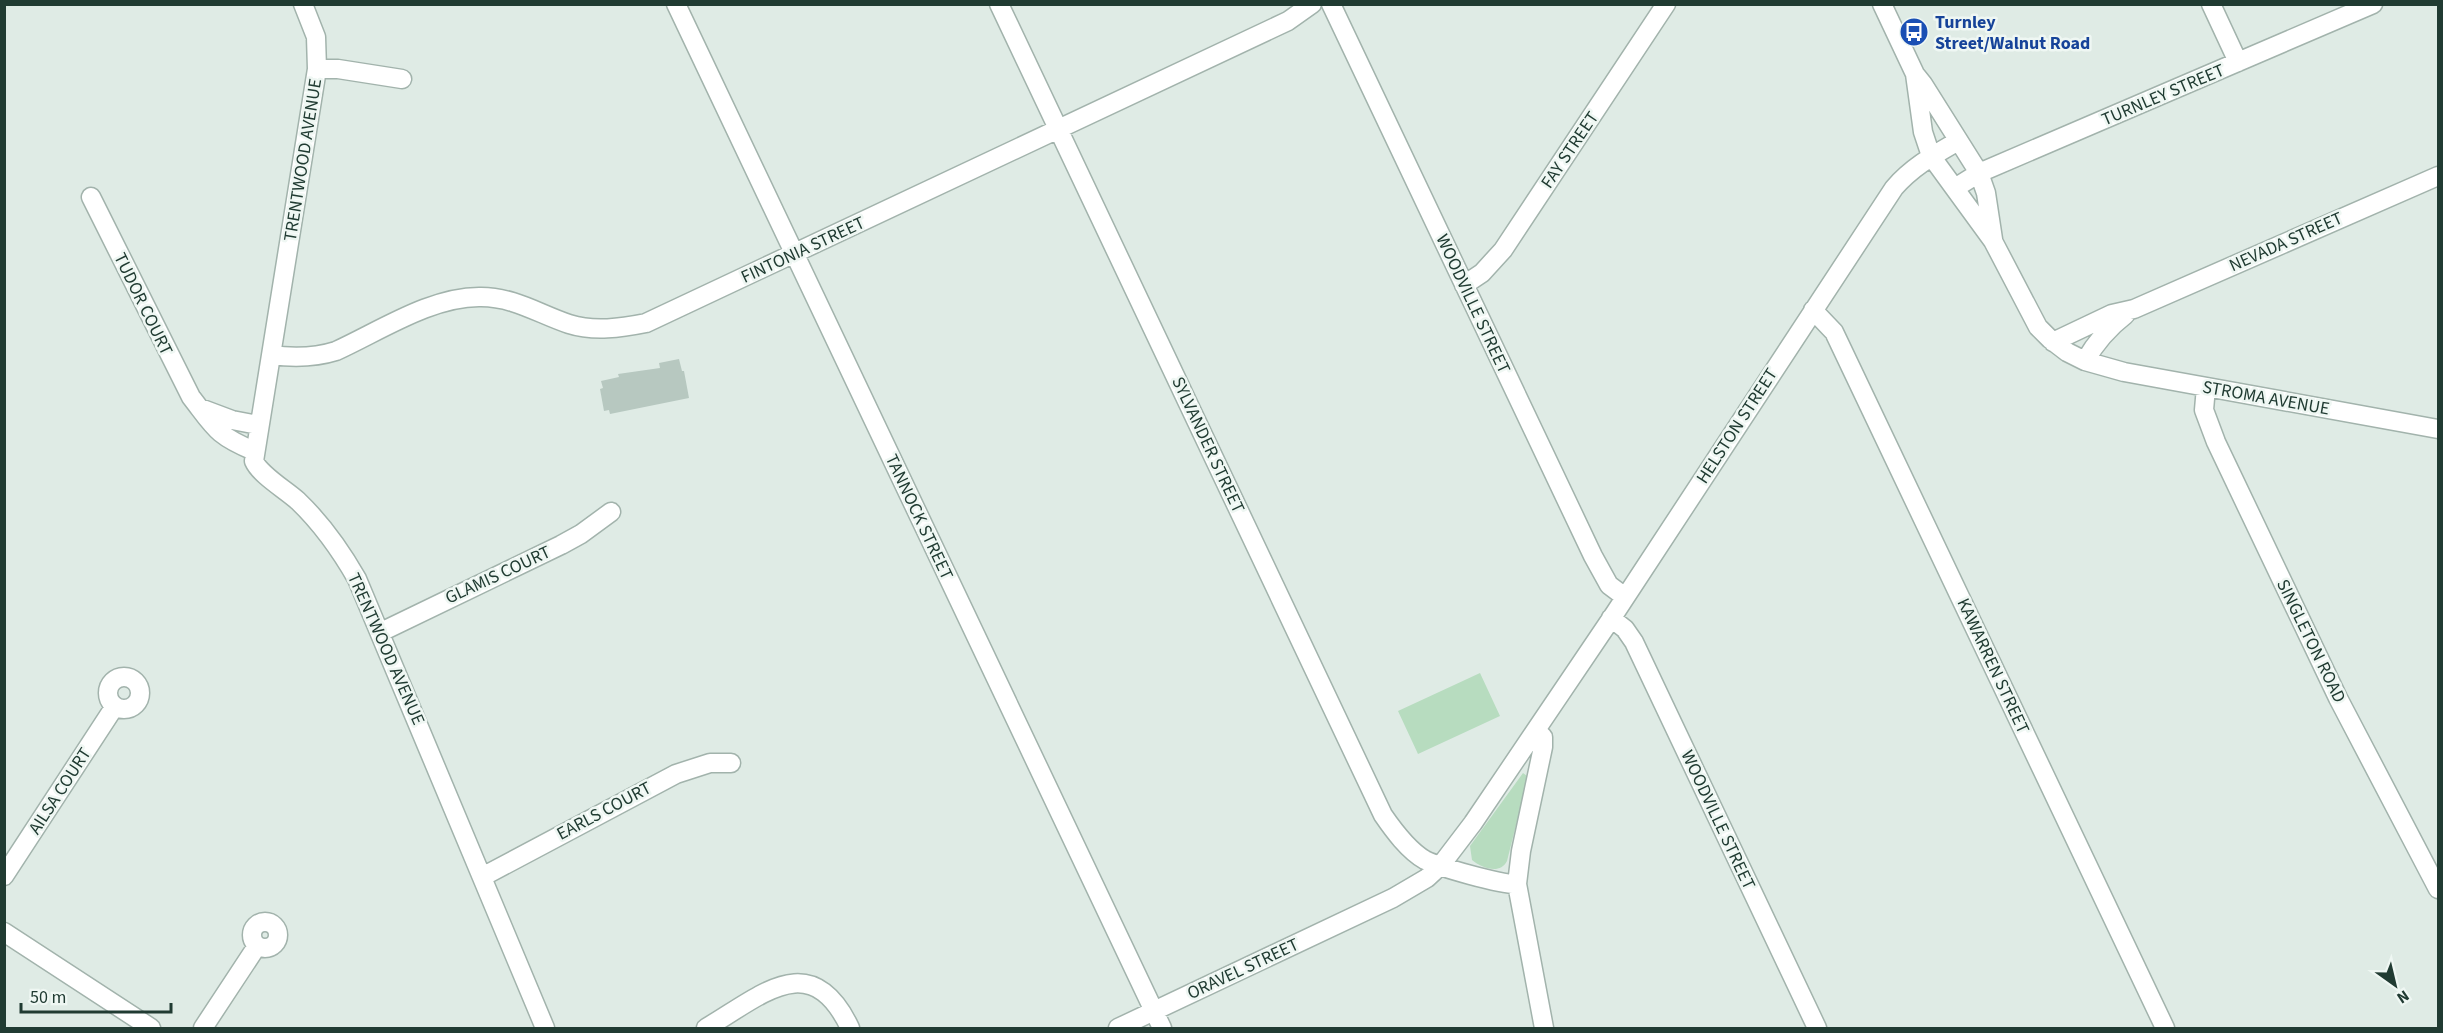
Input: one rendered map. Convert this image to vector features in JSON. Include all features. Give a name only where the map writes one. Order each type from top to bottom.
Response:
[{"type":"street","name":"TRENTWOOD AVENUE","points":[[303,4],[316,37],[317,69],[254,461],[257,467],[299,502],[336,545],[357,579],[545,1029]]},
{"type":"street","name":"TANNOCK STREET","points":[[676,4],[1162,1029]]},
{"type":"street","name":"SYLVANDER STREET","points":[[999,4],[1383,815],[1413,850],[1425,860],[1508,884],[1517,884]]},
{"type":"street","name":"FINTONIA STREET","points":[[271,355],[306,358],[322,356],[428,308],[445,302],[480,297],[512,301],[571,324],[597,328],[625,328],[662,317],[1297,17],[1312,4]]},
{"type":"street","name":"WOODVILLE STREET","points":[[1331,4],[1593,556],[1609,585],[1625,597]]},
{"type":"street","name":"FAY STREET","points":[[1464,285],[1482,273],[1503,250],[1666,4]]},
{"type":"street","points":[[1882,4],[1915,74],[1979,174],[1986,192],[1993,241]]},
{"type":"street","points":[[2211,4],[2238,62]]},
{"type":"street","name":"TURNLEY STREET","points":[[1955,188],[1979,174],[2373,4]]},
{"type":"street","points":[[317,69],[338,69],[402,79]]},
{"type":"street","points":[[1915,74],[1923,132],[1931,156],[1993,241]]},
{"type":"street","name":"HELSTON STREET","points":[[1369,910],[1411,888],[1441,865],[1473,823],[1611,618],[1894,188],[1905,176],[1931,156],[1958,141]]},
{"type":"street","name":"NEVADA STREET","points":[[2053,342],[2112,314],[2134,309],[2439,176]]},
{"type":"street","name":"TUDOR COURT","points":[[91,197],[176,370],[200,408],[213,427],[223,436],[254,451]]},
{"type":"street","name":"STROMA AVENUE","points":[[1993,241],[2034,321],[2053,342],[2089,362],[2124,372],[2439,429]]},
{"type":"street","name":"NEVADA STREET","points":[[2089,362],[2097,341],[2134,309]]},
{"type":"street","name":"KAWARREN STREET","points":[[1813,310],[1834,332],[2165,1029]]},
{"type":"street","name":"SINGLETON ROAD","points":[[2206,387],[2204,410],[2216,442],[2338,698],[2439,889]]},
{"type":"street","points":[[200,408],[232,420],[258,425]]},
{"type":"street","name":"GLAMIS COURT","points":[[381,632],[561,545],[581,534],[611,512]]},
{"type":"street","name":"WOODVILLE STREET","points":[[1611,618],[1634,642],[1817,1029]]},
{"type":"street","name":"AILSA COURT","points":[[4,876],[115,706]]},
{"type":"street","points":[[1536,730],[1543,737],[1543,747],[1521,851],[1517,884],[1544,1029]]},
{"type":"street","name":"EARLS COURT","points":[[482,877],[676,774],[710,763],[731,763]]},
{"type":"street","name":"ORAVEL STREET","points":[[1118,1029],[1369,910]]},
{"type":"street","points":[[4,932],[151,1029]]},
{"type":"street","points":[[203,1029],[257,946]]},
{"type":"street","points":[[706,1029],[777,987],[792,982],[810,985],[829,995],[850,1029]]},
{"type":"green space","points":[[1480,673],[1500,716],[1418,754],[1398,711]]},
{"type":"green space","points":[[1523,773],[1527,776],[1527,781],[1507,861],[1500,868],[1495,869],[1481,866],[1472,860],[1470,846]]},
{"type":"building","points":[[679,359],[682,371],[684,371],[689,398],[610,414],[609,410],[604,411],[601,381],[619,377],[618,374],[660,368],[659,363]]},
{"type":"place","name":"Turnley Street/Walnut Road","points":[[1914,32]]}]
